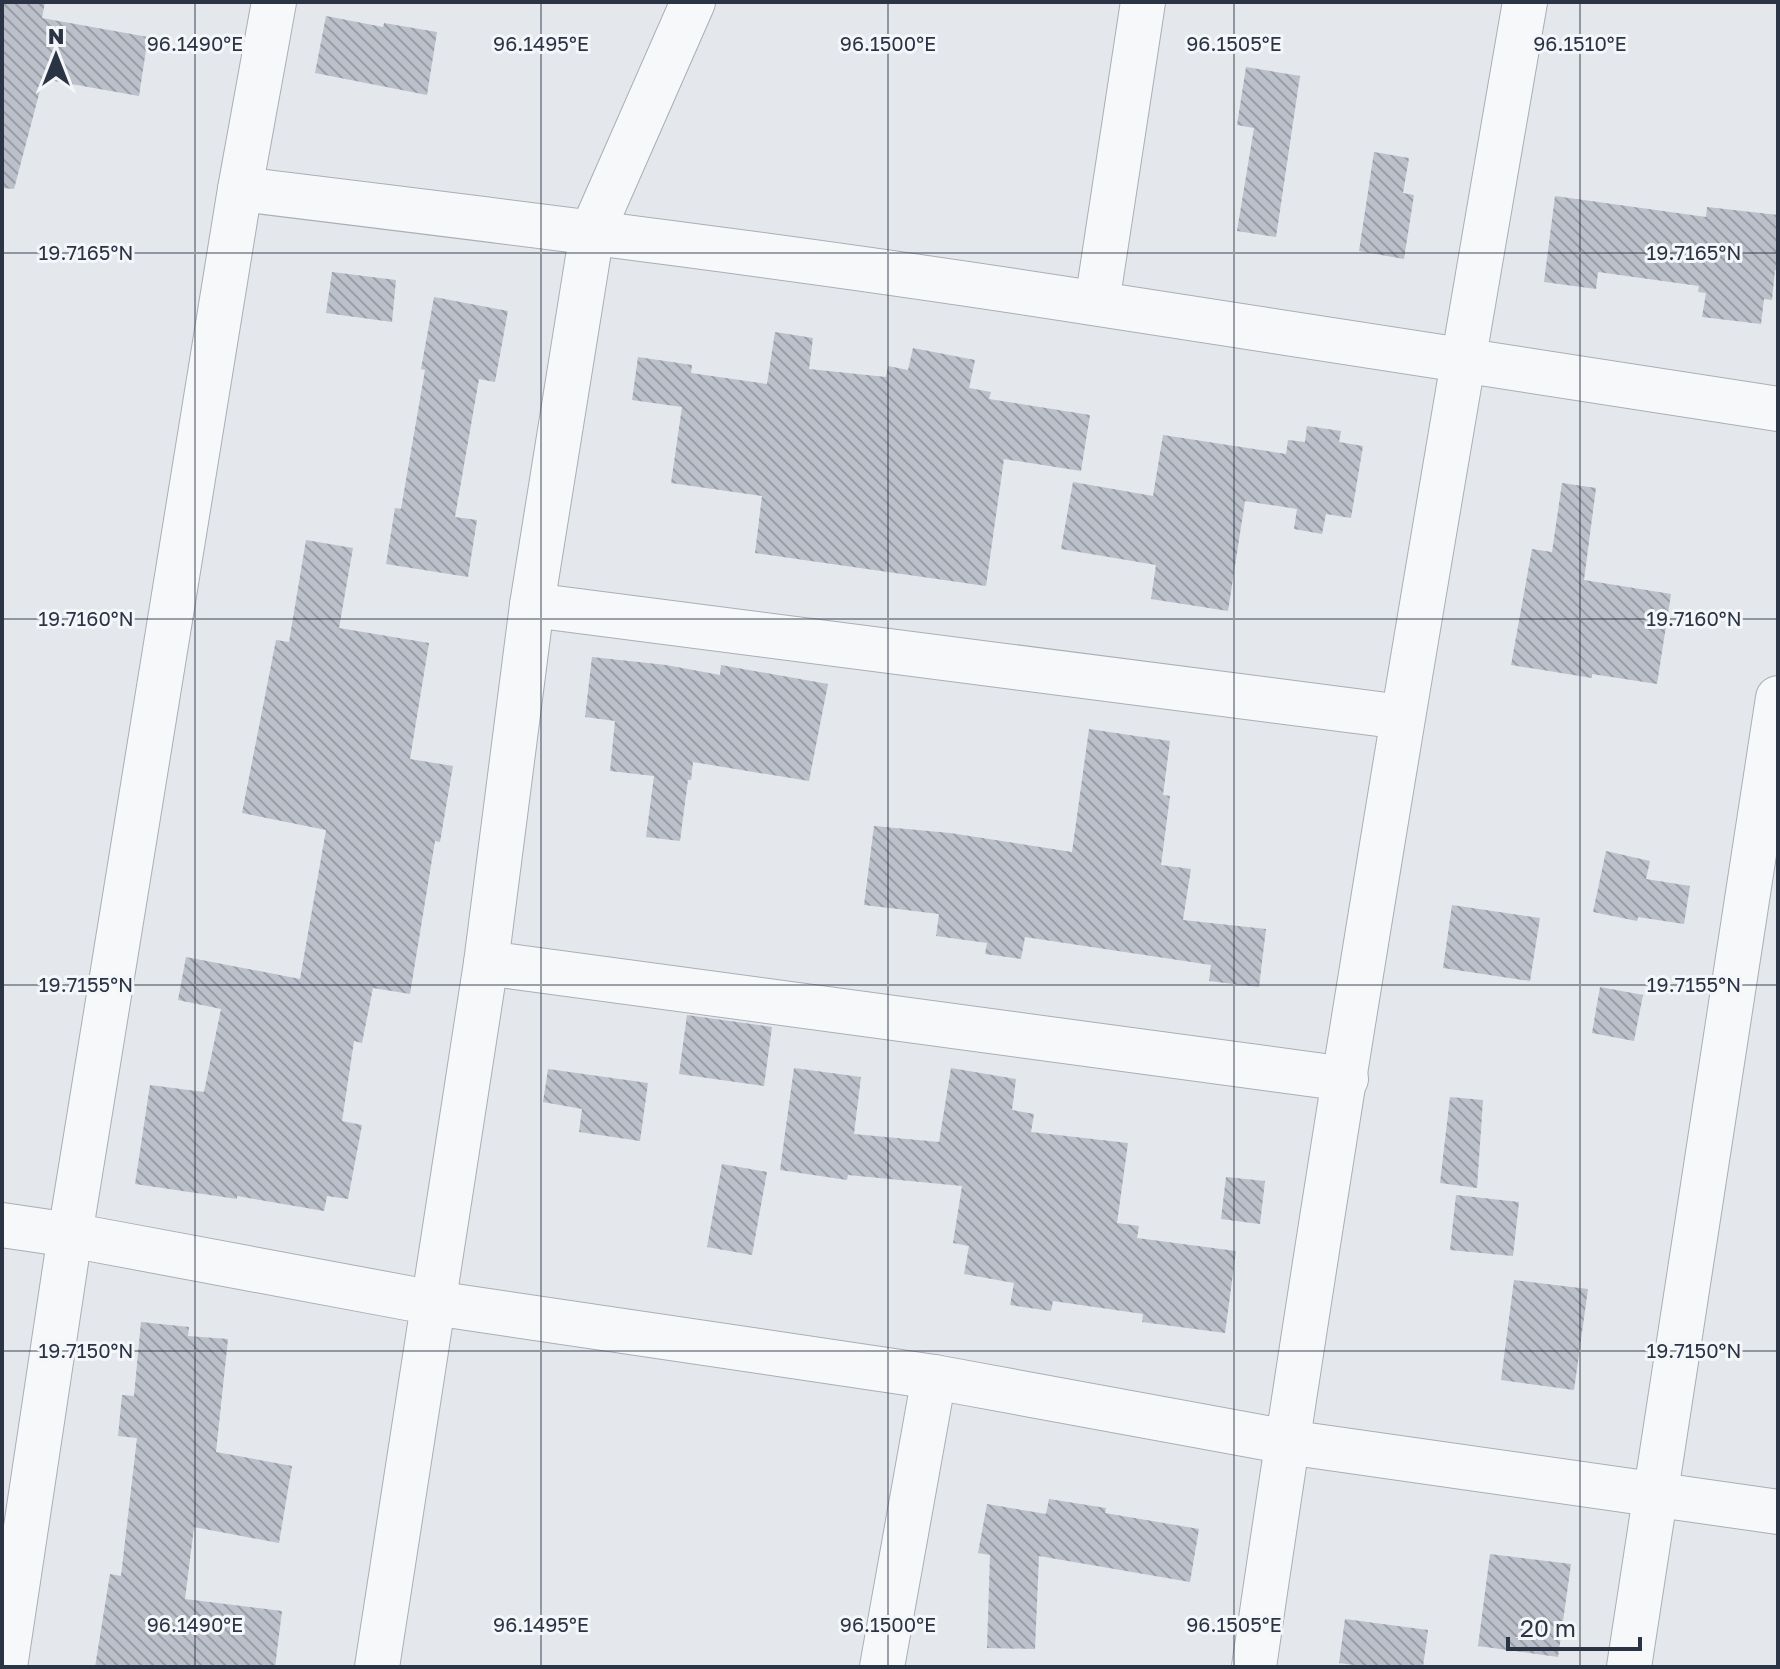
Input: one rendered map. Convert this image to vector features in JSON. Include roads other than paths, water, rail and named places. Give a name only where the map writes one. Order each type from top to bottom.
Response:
[{"type":"street","points":[[5,1667],[70,1235],[240,189],[274,2]]},
{"type":"street","points":[[377,1667],[486,963],[532,605],[592,232],[693,2]]},
{"type":"street","points":[[1097,303],[1143,2]]},
{"type":"street","points":[[1254,1667],[1402,717],[1525,2]]},
{"type":"street","points":[[240,189],[592,232],[1097,303],[1778,409]]},
{"type":"street","points":[[532,605],[1402,717]]},
{"type":"street","points":[[1629,1667],[1778,698]]},
{"type":"street","points":[[486,963],[1346,1079]]},
{"type":"street","points":[[2,1225],[434,1303],[934,1377],[1287,1442],[1778,1512]]},
{"type":"street","points":[[882,1667],[934,1377]]}]
